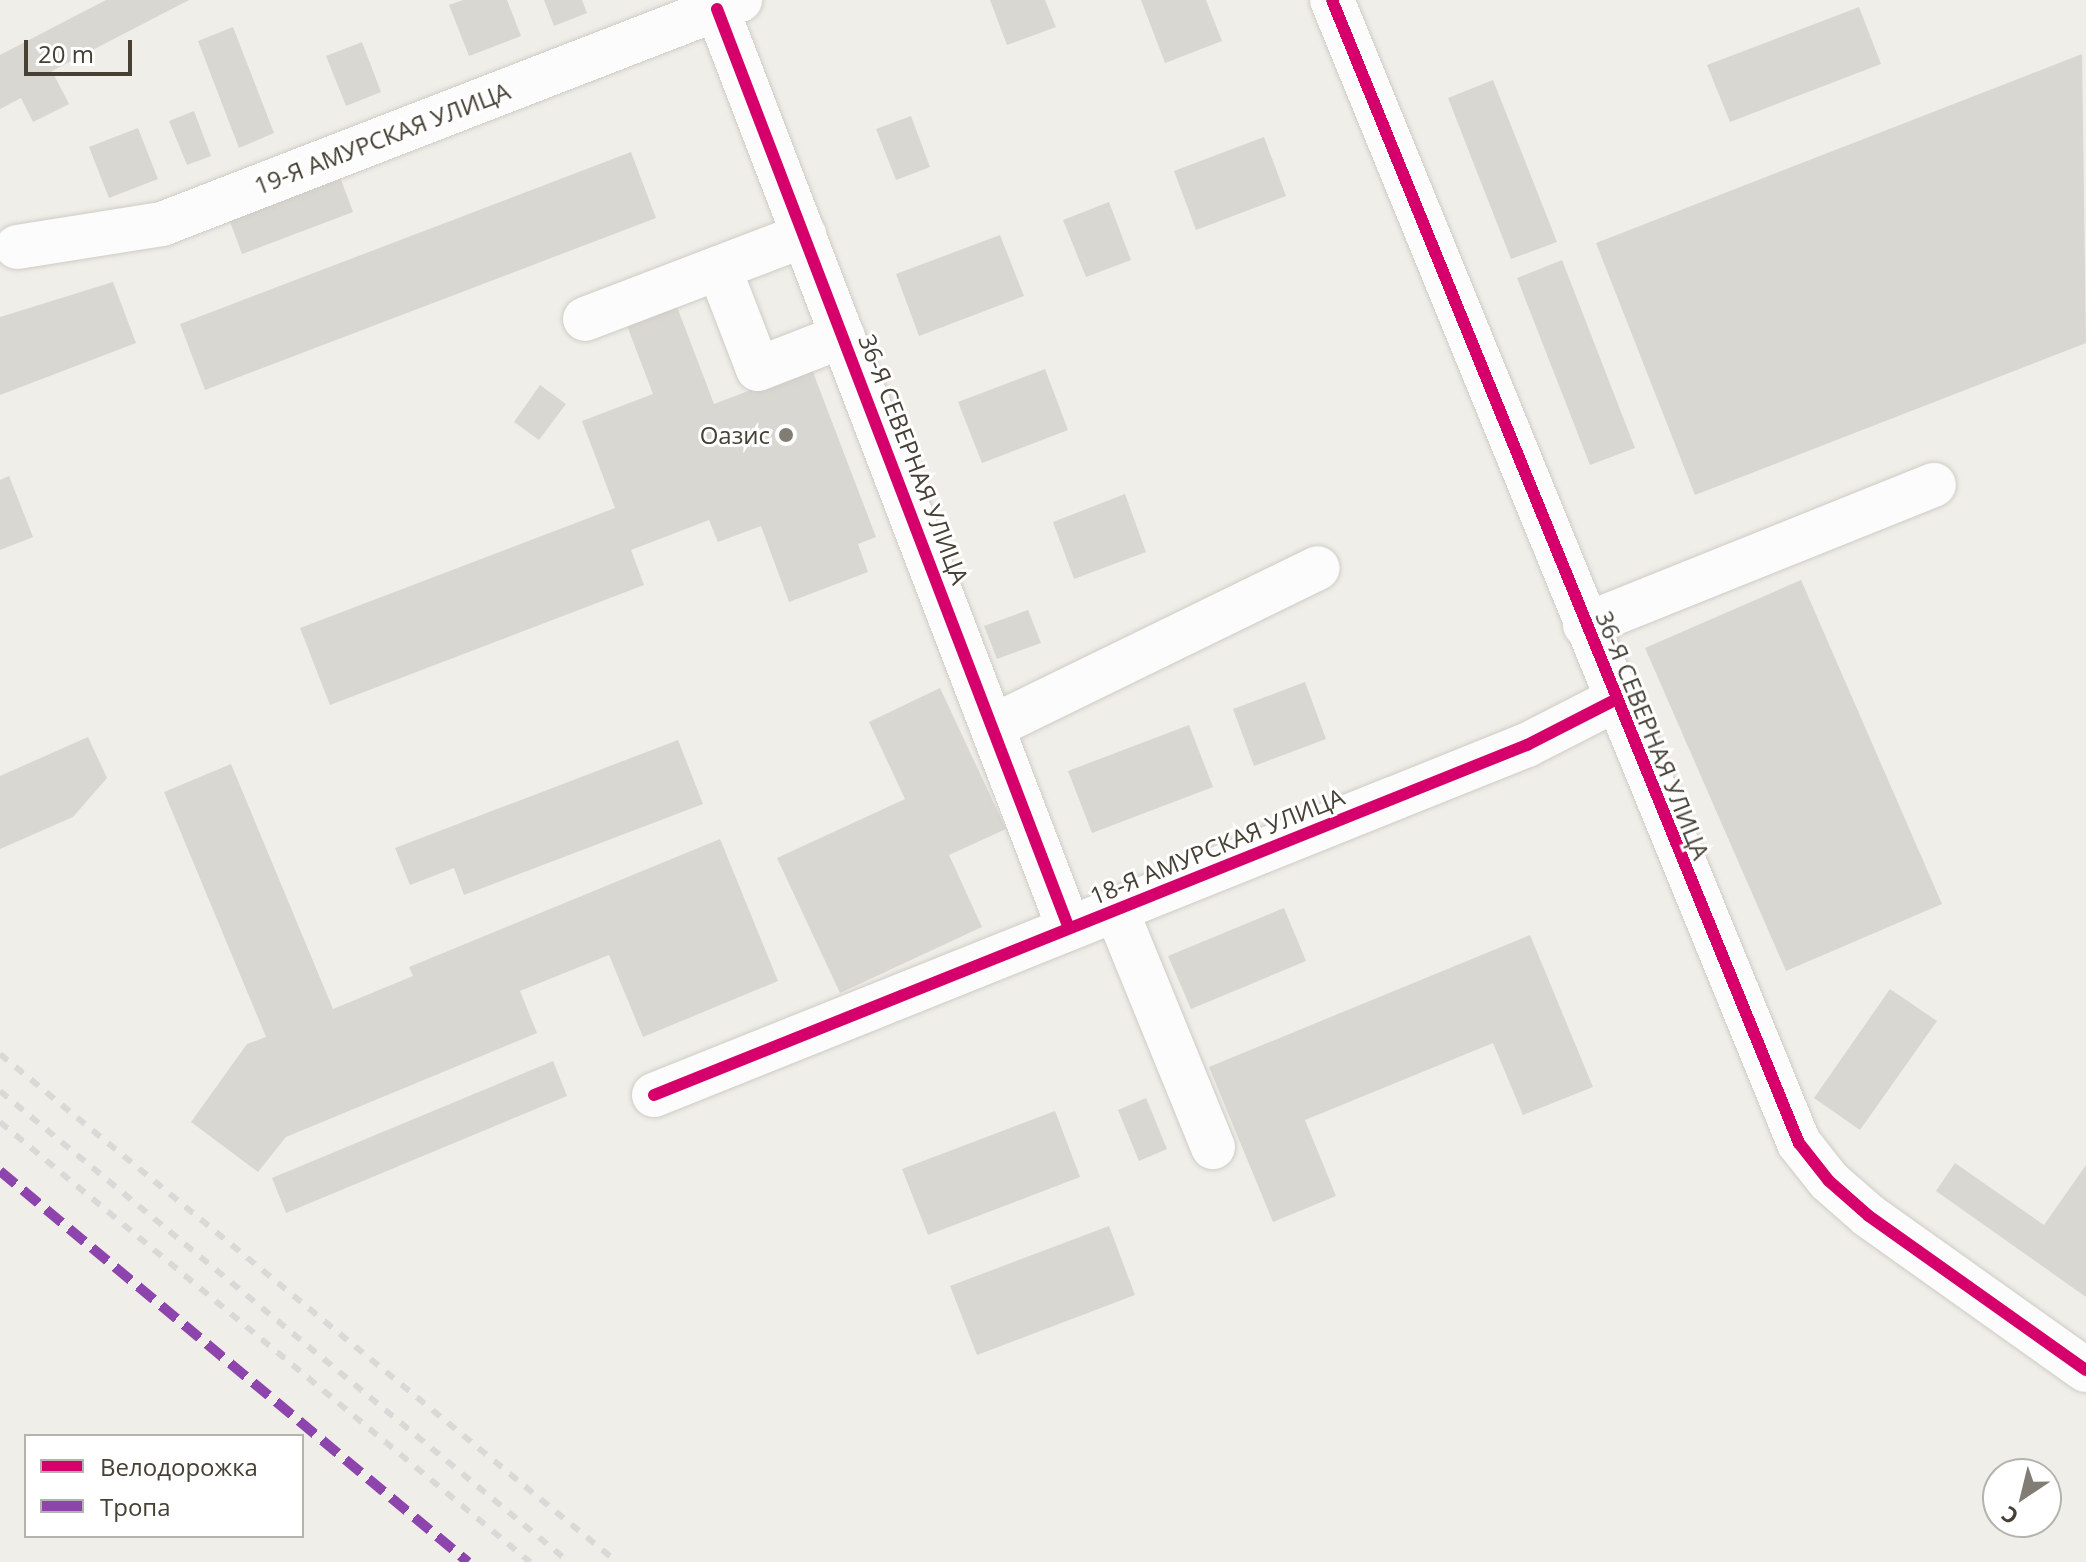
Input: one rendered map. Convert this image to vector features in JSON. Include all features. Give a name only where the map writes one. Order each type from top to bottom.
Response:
[{"type":"street","name":"36-Я СЕВЕРНАЯ УЛИЦА","points":[[1332,0],[1615,700],[1799,1143],[1829,1181],[1869,1216],[2086,1370]]},
{"type":"street","name":"36-Я СЕВЕРНАЯ УЛИЦА","points":[[728,4],[805,235],[1068,926]]},
{"type":"street","name":"19-Я АМУРСКАЯ УЛИЦА","points":[[17,247],[162,224],[728,4]]},
{"type":"street","points":[[585,319],[805,235]]},
{"type":"street","points":[[719,268],[758,369],[843,336]]},
{"type":"street","points":[[1585,625],[1934,485]]},
{"type":"street","points":[[994,726],[1318,568]]},
{"type":"street","name":"18-Я АМУРСКАЯ УЛИЦА","points":[[654,1095],[1068,926],[1117,912],[1527,745],[1615,700]]},
{"type":"street","points":[[1117,912],[1213,1147]]},
{"type":"building","points":[[106,0],[189,0],[52,71],[69,104],[33,122],[21,98],[0,109],[0,55]]},
{"type":"building","points":[[463,0],[507,0],[521,36],[469,56],[449,5]]},
{"type":"building","points":[[544,0],[582,0],[587,13],[554,26]]},
{"type":"building","points":[[990,0],[1045,0],[1056,27],[1007,45]]},
{"type":"building","points":[[1141,0],[1206,0],[1222,41],[1165,63]]},
{"type":"building","points":[[1859,7],[1881,64],[1730,122],[1707,65]]},
{"type":"building","points":[[233,27],[274,133],[239,148],[198,41]]},
{"type":"building","points":[[362,42],[381,92],[346,106],[326,56]]},
{"type":"building","points":[[2082,54],[2086,343],[1695,495],[1596,243]]},
{"type":"building","points":[[1493,80],[1557,242],[1511,259],[1448,98]]},
{"type":"building","points":[[194,111],[211,156],[187,165],[169,121]]},
{"type":"building","points":[[911,116],[930,167],[896,180],[876,129]]},
{"type":"building","points":[[138,128],[158,179],[109,198],[89,147]]},
{"type":"building","points":[[1264,137],[1286,196],[1196,230],[1174,171]]},
{"type":"building","points":[[631,152],[656,218],[205,390],[180,324]]},
{"type":"building","points":[[340,177],[353,212],[242,254],[229,219]]},
{"type":"building","points":[[1109,202],[1131,260],[1086,277],[1063,220]]},
{"type":"building","points":[[1000,235],[1024,296],[919,336],[896,274]]},
{"type":"building","points":[[1562,260],[1635,448],[1590,465],[1517,278]]},
{"type":"building","points":[[113,282],[136,343],[0,395],[0,317]]},
{"type":"building","points":[[676,304],[714,404],[811,367],[876,537],[858,544],[868,572],[789,602],[761,526],[718,542],[709,520],[631,550],[644,585],[330,705],[300,628],[615,508],[582,421],[653,394],[626,323]]},
{"type":"building","points":[[1045,369],[1068,430],[982,463],[958,402]]},
{"type":"building","points":[[540,385],[566,404],[539,440],[514,422]]},
{"type":"building","points":[[9,476],[33,537],[0,550],[0,480]]},
{"type":"building","points":[[1125,494],[1146,552],[1074,579],[1053,522]]},
{"type":"building","points":[[1801,580],[1942,904],[1786,971],[1645,648]]},
{"type":"building","points":[[1028,610],[1041,643],[997,659],[984,626]]},
{"type":"building","points":[[1305,682],[1326,739],[1254,766],[1233,709]]},
{"type":"building","points":[[940,688],[1006,829],[949,855],[982,927],[840,993],[777,858],[905,799],[869,722]]},
{"type":"building","points":[[1189,725],[1213,787],[1092,833],[1068,771]]},
{"type":"building","points":[[88,737],[107,778],[73,817],[0,849],[0,776]]},
{"type":"building","points":[[678,740],[703,804],[464,895],[454,868],[410,885],[395,848]]},
{"type":"building","points":[[231,764],[333,1009],[413,976],[409,967],[720,839],[778,981],[643,1037],[609,955],[520,991],[537,1033],[286,1137],[258,1172],[191,1122],[247,1044],[266,1037],[164,792]]},
{"type":"building","points":[[1284,908],[1306,961],[1191,1009],[1168,956]]},
{"type":"building","points":[[1530,935],[1593,1087],[1523,1115],[1493,1043],[1305,1120],[1336,1196],[1273,1222],[1209,1067]]},
{"type":"building","points":[[1890,989],[1937,1021],[1860,1130],[1814,1098]]},
{"type":"building","points":[[553,1061],[567,1096],[286,1213],[272,1178]]},
{"type":"building","points":[[1146,1098],[1167,1149],[1139,1161],[1118,1110]]},
{"type":"building","points":[[1055,1111],[1080,1177],[928,1235],[902,1169]]},
{"type":"building","points":[[1955,1163],[2044,1225],[2086,1165],[2086,1297],[1936,1191]]},
{"type":"building","points":[[1109,1226],[1135,1295],[977,1355],[950,1286]]},
{"type":"railway","points":[[0,1054],[617,1562]]},
{"type":"railway","points":[[0,1091],[569,1562]]},
{"type":"railway","points":[[0,1122],[530,1562]]},
{"type":"marked path","points":[[0,1171],[468,1562]]},
{"type":"cycle path","points":[[1332,0],[1799,1143],[1829,1181],[1869,1216],[2086,1370]]},
{"type":"cycle path","points":[[717,9],[1068,926]]},
{"type":"cycle path","points":[[654,1095],[1527,745],[1615,700]]},
{"type":"place","name":"Оазис","points":[[786,435]]}]
